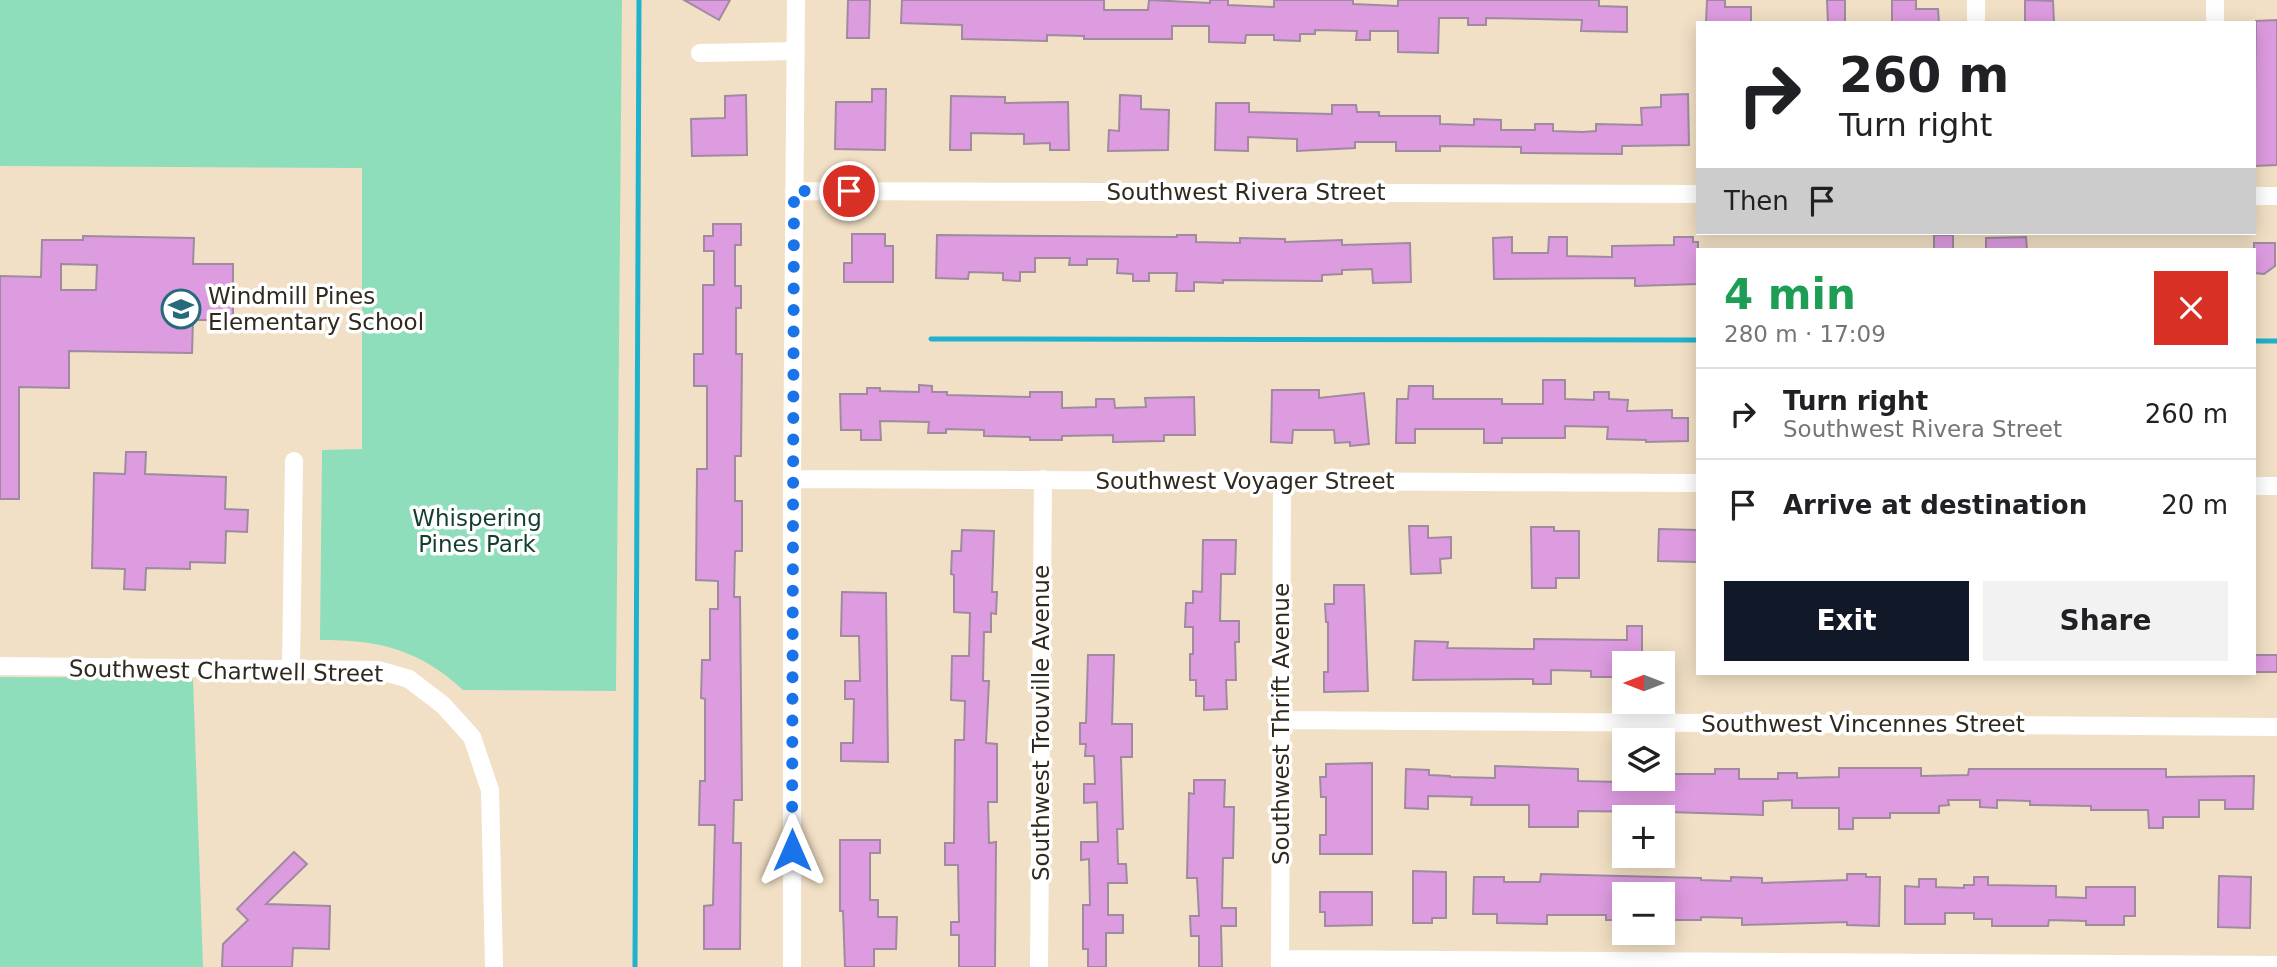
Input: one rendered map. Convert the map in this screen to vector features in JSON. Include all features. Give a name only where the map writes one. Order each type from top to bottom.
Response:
[{"type":"street","points":[[792,967],[796,0]]},
{"type":"street","points":[[1976,0],[1976,21]]},
{"type":"street","points":[[2215,0],[2215,21]]},
{"type":"street","points":[[700,53],[796,51]]},
{"type":"street","name":"Southwest Rivera Street","points":[[794,191],[1696,194]]},
{"type":"street","points":[[2256,196],[2277,196]]},
{"type":"street","points":[[292,669],[294,461]]},
{"type":"street","name":"Southwest Voyager Street","points":[[792,479],[1696,483]]},
{"type":"street","name":"Southwest Trouville Avenue","points":[[1039,967],[1043,479]]},
{"type":"street","name":"Southwest Thrift Avenue","points":[[1280,963],[1282,481]]},
{"type":"street","points":[[2256,486],[2277,486]]},
{"type":"street","name":"Southwest Chartwell Street","points":[[0,666],[378,670],[409,679],[443,705],[472,737],[490,790],[494,967]]},
{"type":"street","name":"Southwest Vincennes Street","points":[[1281,720],[2277,727]]},
{"type":"street","points":[[1280,963],[2277,965]]},
{"type":"green space","name":"Whispering Pines Park","points":[[0,0],[622,0],[616,691],[463,690],[430,665],[397,650],[361,642],[320,640],[322,450],[362,449],[362,168],[0,166]]},
{"type":"green space","points":[[0,677],[193,678],[203,967],[0,967]]},
{"type":"building","points":[[684,0],[730,0],[719,20]]},
{"type":"building","points":[[848,0],[870,0],[869,38],[847,38]]},
{"type":"building","points":[[902,0],[1104,0],[1104,10],[1148,10],[1149,0],[1210,3],[1210,0],[1228,0],[1228,5],[1274,7],[1274,0],[1353,0],[1353,4],[1398,6],[1398,0],[1599,0],[1599,6],[1627,7],[1627,32],[1581,31],[1582,20],[1486,18],[1486,25],[1468,25],[1468,18],[1439,18],[1438,53],[1398,52],[1398,31],[1370,31],[1370,40],[1356,40],[1357,31],[1315,30],[1315,34],[1300,34],[1300,41],[1274,40],[1274,35],[1246,35],[1245,43],[1209,42],[1209,26],[1172,26],[1172,39],[1084,39],[1084,36],[1047,35],[1047,41],[962,39],[962,25],[901,23]]},
{"type":"building","points":[[1707,0],[1725,0],[1725,7],[1751,7],[1751,21],[1706,21]]},
{"type":"building","points":[[1827,0],[1845,0],[1845,21],[1828,21]]},
{"type":"building","points":[[1892,0],[1916,0],[1916,9],[1938,9],[1939,21],[1892,21]]},
{"type":"building","points":[[2025,0],[2053,1],[2054,21],[2025,21]]},
{"type":"building","points":[[2277,20],[2277,165],[2256,166],[2256,21]]},
{"type":"building","points":[[872,89],[886,89],[885,150],[835,149],[836,102],[872,102]]},
{"type":"building","points":[[1688,94],[1689,145],[1622,146],[1622,154],[1521,153],[1521,147],[1440,146],[1440,151],[1396,151],[1396,142],[1355,142],[1355,148],[1297,151],[1297,139],[1248,137],[1248,151],[1215,150],[1216,103],[1249,103],[1249,112],[1332,114],[1332,105],[1356,105],[1357,112],[1379,112],[1379,116],[1440,116],[1440,124],[1474,125],[1474,119],[1501,120],[1501,130],[1535,130],[1535,124],[1553,124],[1553,131],[1583,132],[1596,131],[1596,124],[1642,125],[1641,108],[1661,107],[1661,95]]},
{"type":"building","points":[[746,95],[747,155],[692,156],[691,119],[725,118],[725,96]]},
{"type":"building","points":[[1120,95],[1141,96],[1141,109],[1169,110],[1168,150],[1108,151],[1109,130],[1119,131]]},
{"type":"building","points":[[951,96],[1005,97],[1005,103],[1068,102],[1069,150],[1050,150],[1050,143],[1024,144],[1024,134],[971,133],[971,150],[950,150]]},
{"type":"building","points":[[713,224],[741,224],[741,245],[735,245],[735,286],[741,286],[741,308],[736,308],[736,354],[742,354],[741,456],[735,456],[735,501],[742,501],[742,551],[735,551],[734,597],[740,597],[742,800],[734,800],[733,843],[741,843],[740,949],[704,949],[704,906],[713,905],[715,825],[699,825],[700,781],[705,781],[702,660],[710,660],[710,609],[718,609],[718,581],[696,580],[697,469],[707,469],[707,386],[694,386],[694,354],[703,354],[703,285],[714,285],[714,251],[704,251],[704,236],[713,236]]},
{"type":"building","points":[[852,234],[885,234],[885,246],[893,246],[893,282],[844,282],[844,263],[852,263]]},
{"type":"building","points":[[937,235],[1196,235],[1196,242],[1240,243],[1240,238],[1285,239],[1285,242],[1342,240],[1342,245],[1410,243],[1411,282],[1373,283],[1372,269],[1342,270],[1342,274],[1322,275],[1322,281],[1223,280],[1223,283],[1194,282],[1194,291],[1176,291],[1177,273],[1149,273],[1149,281],[1133,281],[1133,274],[1117,273],[1118,259],[1087,259],[1087,265],[1069,265],[1070,258],[1035,258],[1035,272],[1020,272],[1020,281],[1003,280],[1003,273],[969,272],[968,279],[936,278]]},
{"type":"building","points":[[1934,235],[1953,235],[1953,248],[1934,248]]},
{"type":"building","points":[[83,236],[194,238],[193,264],[233,264],[233,320],[193,320],[192,353],[69,351],[69,388],[19,387],[19,499],[0,499],[0,276],[41,277],[42,240],[83,240]],"holes":[[[61,264],[97,265],[96,290],[61,290]]]},
{"type":"building","points":[[1512,237],[1512,253],[1548,253],[1549,237],[1567,237],[1567,256],[1612,257],[1612,246],[1674,245],[1674,237],[1693,237],[1693,242],[1698,242],[1696,284],[1635,286],[1635,278],[1494,279],[1493,238]]},
{"type":"building","points":[[2026,237],[2027,248],[1986,248],[1986,238]]},
{"type":"building","points":[[2254,243],[2275,243],[2275,266],[2264,274],[2256,273]]},
{"type":"building","points":[[1543,380],[1565,380],[1565,399],[1594,400],[1594,392],[1609,392],[1609,399],[1628,400],[1627,411],[1672,410],[1672,418],[1688,418],[1688,441],[1607,439],[1608,427],[1565,426],[1565,438],[1502,438],[1502,443],[1484,443],[1484,429],[1415,429],[1415,443],[1396,443],[1397,399],[1408,399],[1409,386],[1433,386],[1433,399],[1502,399],[1502,404],[1543,404]]},
{"type":"building","points":[[919,385],[932,386],[932,392],[947,392],[947,395],[1030,397],[1030,392],[1062,392],[1062,408],[1096,407],[1096,399],[1114,399],[1115,408],[1146,407],[1145,398],[1194,397],[1195,435],[1164,435],[1164,441],[1113,442],[1113,435],[1030,440],[1030,437],[984,436],[984,430],[946,429],[946,433],[928,433],[929,422],[880,421],[881,440],[861,440],[861,430],[841,430],[840,394],[867,394],[867,388],[919,392]]},
{"type":"building","points":[[1272,390],[1319,390],[1319,398],[1364,393],[1369,444],[1350,446],[1350,442],[1335,443],[1334,430],[1293,430],[1292,443],[1271,442]]},
{"type":"building","points":[[126,452],[146,452],[145,474],[226,477],[225,509],[248,510],[247,532],[226,531],[225,563],[190,562],[190,569],[146,568],[145,590],[124,589],[125,569],[92,568],[94,473],[125,474]]},
{"type":"building","points":[[1409,526],[1428,526],[1428,538],[1451,537],[1451,558],[1440,559],[1441,573],[1411,574]]},
{"type":"building","points":[[1531,527],[1579,531],[1579,578],[1556,578],[1556,588],[1532,588]]},
{"type":"building","points":[[1659,529],[1696,530],[1696,562],[1658,561]]},
{"type":"building","points":[[962,530],[994,531],[992,592],[997,592],[996,614],[991,613],[991,632],[984,632],[983,681],[989,681],[986,743],[997,744],[997,802],[988,802],[989,843],[996,842],[995,967],[959,967],[959,935],[951,935],[951,922],[959,922],[958,865],[945,865],[945,843],[954,843],[955,740],[964,740],[965,701],[951,700],[952,656],[969,656],[970,613],[954,612],[954,575],[951,574],[952,551],[961,551]]},
{"type":"building","points":[[1203,540],[1236,540],[1235,574],[1221,574],[1220,621],[1239,621],[1239,642],[1235,642],[1236,680],[1226,680],[1227,709],[1204,710],[1204,696],[1196,696],[1196,680],[1190,680],[1193,627],[1185,627],[1186,603],[1193,603],[1193,591],[1202,592]]},
{"type":"building","points":[[1334,585],[1364,585],[1368,691],[1324,692],[1324,672],[1328,672],[1328,622],[1325,604],[1334,604]]},
{"type":"building","points":[[842,592],[886,593],[888,762],[841,761],[841,743],[853,743],[854,699],[845,699],[845,681],[860,681],[859,636],[841,636]]},
{"type":"building","points":[[1627,626],[1642,626],[1642,651],[1612,651],[1612,677],[1591,677],[1591,671],[1551,670],[1551,684],[1533,684],[1533,679],[1413,680],[1415,641],[1448,642],[1447,648],[1534,649],[1534,639],[1627,640]]},
{"type":"building","points":[[1088,655],[1114,655],[1112,724],[1132,724],[1132,757],[1121,757],[1123,829],[1117,829],[1118,864],[1126,864],[1127,883],[1108,883],[1108,915],[1123,915],[1123,933],[1106,933],[1106,967],[1088,967],[1088,949],[1083,949],[1083,905],[1090,905],[1089,859],[1081,860],[1081,842],[1098,842],[1097,802],[1084,803],[1084,784],[1095,784],[1094,756],[1085,756],[1086,744],[1080,744],[1080,723],[1086,723]]},
{"type":"building","points":[[2256,655],[2277,655],[2277,672],[2256,672]]},
{"type":"building","points":[[1372,763],[1372,854],[1320,854],[1320,835],[1326,835],[1326,797],[1321,797],[1320,777],[1326,777],[1326,764]]},
{"type":"building","points":[[1495,766],[1578,769],[1578,781],[1612,782],[1612,791],[1675,791],[1675,774],[1715,774],[1715,769],[1739,769],[1739,779],[1778,779],[1778,773],[1797,773],[1797,778],[1839,777],[1839,768],[1921,768],[1921,776],[1968,775],[1969,769],[2166,769],[2166,777],[2254,776],[2253,809],[2225,809],[2225,800],[2199,800],[2199,817],[2163,817],[2163,828],[2149,828],[2148,810],[2091,810],[2091,806],[2030,805],[2030,801],[1997,800],[1997,808],[1980,807],[1980,800],[1948,800],[1949,805],[1939,806],[1939,813],[1890,813],[1890,818],[1853,818],[1853,829],[1839,829],[1839,808],[1792,808],[1792,800],[1763,801],[1763,815],[1675,812],[1675,805],[1612,805],[1612,811],[1578,811],[1578,827],[1529,827],[1529,805],[1471,805],[1472,797],[1428,796],[1428,809],[1405,808],[1406,769],[1429,770],[1429,775],[1495,778]]},
{"type":"building","points":[[1194,780],[1225,780],[1224,807],[1234,807],[1233,858],[1223,858],[1222,908],[1236,908],[1236,926],[1221,926],[1222,967],[1199,967],[1199,936],[1191,936],[1190,916],[1199,916],[1197,878],[1187,878],[1189,793],[1194,794]]},
{"type":"building","points":[[840,840],[880,840],[880,853],[870,853],[870,900],[878,900],[878,917],[897,917],[896,949],[874,949],[874,967],[845,967],[843,911],[840,911]]},
{"type":"building","points":[[294,852],[307,864],[266,904],[330,906],[329,949],[293,948],[292,967],[222,967],[223,944],[248,920],[237,909]]},
{"type":"building","points":[[1413,871],[1446,872],[1446,918],[1432,918],[1432,923],[1413,923]]},
{"type":"building","points":[[1541,874],[1731,881],[1731,877],[1762,878],[1762,883],[1847,880],[1847,874],[1866,874],[1866,877],[1880,877],[1879,926],[1847,925],[1847,922],[1742,925],[1742,918],[1701,917],[1701,920],[1675,920],[1675,882],[1612,882],[1612,920],[1606,920],[1606,915],[1547,915],[1547,924],[1497,923],[1497,914],[1473,914],[1474,877],[1504,877],[1504,882],[1540,882]]},
{"type":"building","points":[[2219,876],[2251,877],[2250,928],[2218,927]]},
{"type":"building","points":[[1974,877],[1988,877],[1988,885],[2056,886],[2056,897],[2086,898],[2086,887],[2135,887],[2135,916],[2124,916],[2124,925],[2086,925],[2086,921],[2049,920],[2048,926],[1992,926],[1992,919],[1974,919],[1974,913],[1945,913],[1945,924],[1905,924],[1905,886],[1919,887],[1919,879],[1936,879],[1936,887],[1964,888],[1964,885],[1974,885]]},
{"type":"building","points":[[1320,892],[1372,892],[1372,925],[1325,926],[1325,912],[1320,912]]},
{"type":"waterway","points":[[635,967],[639,0]]},
{"type":"waterway","points":[[931,339],[1696,340]]},
{"type":"waterway","points":[[2256,341],[2277,341]]},
{"type":"place","name":"Windmill Pines Elementary School","points":[[181,309]]},
{"type":"route","points":[[792,850],[794,191],[849,191]]}]
